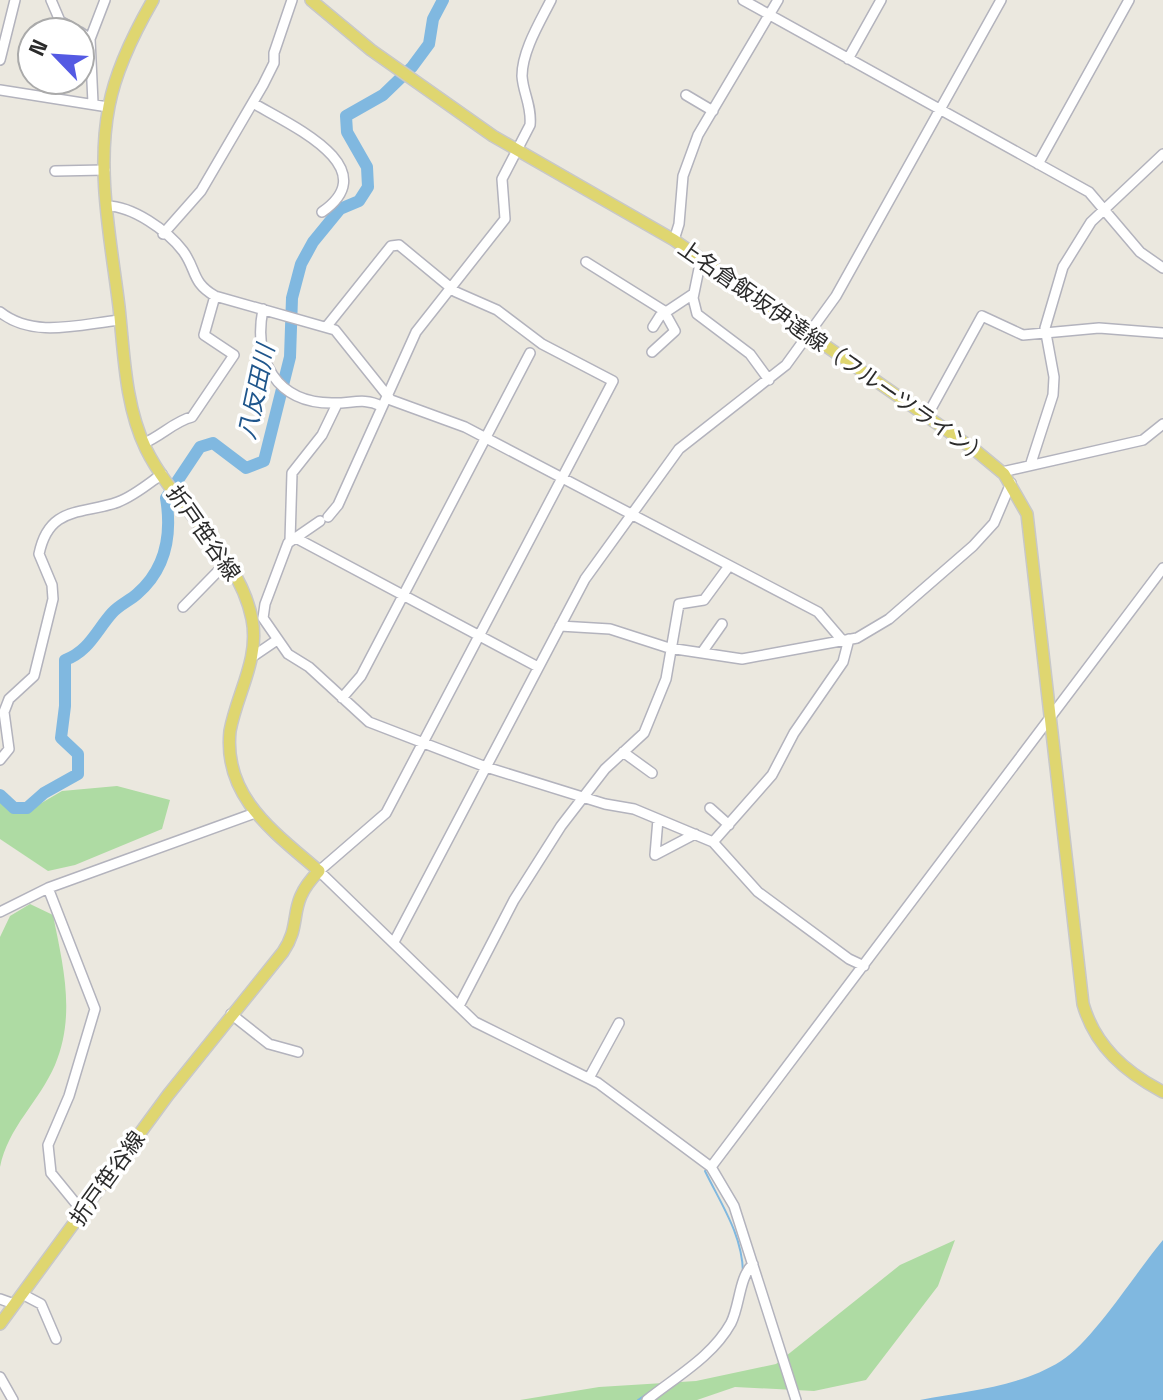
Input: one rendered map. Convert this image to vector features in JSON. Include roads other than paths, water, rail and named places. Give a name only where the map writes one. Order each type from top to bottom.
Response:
[{"type":"main road","name":"折戸笹谷線","points":[[0,1324],[231,1014],[289,943],[297,899],[319,871],[255,813],[235,778],[229,746],[232,721],[252,657],[257,617],[226,563],[162,474],[144,443],[131,403],[107,206],[108,107],[125,54],[153,0]]},
{"type":"main road","name":"上名倉飯坂伊達線（フルーツライン）","points":[[311,0],[407,75],[517,151],[674,240],[927,416],[1002,472],[1011,483],[1027,514],[1078,975],[1086,1015],[1117,1061],[1163,1092]]},
{"type":"street","points":[[0,60],[13,0]]},
{"type":"street","points":[[96,23],[105,0]]},
{"type":"street","points":[[163,234],[201,191],[253,103],[274,63],[274,53],[292,0]]},
{"type":"street","points":[[292,539],[324,519],[338,505],[416,332],[505,219],[502,179],[531,115],[523,82],[523,66],[551,0]]},
{"type":"street","points":[[743,0],[1089,192],[1102,211],[1140,252],[1163,268]]},
{"type":"street","points":[[674,240],[679,224],[683,176],[698,135],[778,0]]},
{"type":"street","points":[[848,59],[881,0]]},
{"type":"street","points":[[394,942],[585,579],[629,513],[679,449],[769,380],[786,365],[810,334],[836,296],[1001,0]]},
{"type":"street","points":[[1038,164],[1129,0]]},
{"type":"street","points":[[0,90],[108,107]]},
{"type":"street","points":[[686,95],[713,111]]},
{"type":"street","points":[[93,96],[93,103]]},
{"type":"street","points":[[253,103],[333,153],[344,178],[344,188],[335,203],[322,212]]},
{"type":"street","points":[[1031,463],[1053,395],[1054,377],[1045,332],[1048,309],[1063,267],[1074,245],[1102,211],[1159,166],[1163,154]]},
{"type":"street","points":[[55,171],[105,170]]},
{"type":"street","points":[[107,206],[131,210],[163,234],[185,253],[199,286],[215,296],[327,326],[342,336],[383,401]]},
{"type":"street","points":[[327,326],[395,244],[402,246],[451,288],[497,310],[542,344],[613,381],[386,813],[319,871],[491,1033],[589,1078],[711,1167],[734,1206],[796,1400]]},
{"type":"street","points":[[701,259],[693,294],[697,314],[750,354],[769,380]]},
{"type":"street","points":[[586,262],[666,313],[675,331],[652,352]]},
{"type":"street","points":[[653,327],[666,313],[693,294]]},
{"type":"street","points":[[144,443],[171,430],[182,419],[192,417],[234,355],[204,335],[215,296]]},
{"type":"street","points":[[263,309],[259,327],[261,355],[282,388],[306,400],[337,404],[360,400],[383,401],[446,417],[820,613],[846,640]]},
{"type":"street","points":[[0,312],[19,325],[35,329],[120,320]]},
{"type":"street","points":[[927,416],[982,316],[1018,334],[1099,328],[1163,333]]},
{"type":"street","points":[[342,698],[361,676],[530,353]]},
{"type":"street","points":[[337,404],[322,435],[292,473],[292,539],[257,617],[277,640],[369,722],[486,767],[658,819],[713,842],[758,892],[849,959],[864,966]]},
{"type":"street","points":[[1002,472],[1143,440],[1163,424]]},
{"type":"street","points":[[1151,435],[1163,437]]},
{"type":"street","points":[[0,760],[9,749],[4,712],[9,699],[34,676],[53,599],[52,585],[39,554],[48,530],[60,518],[120,501],[162,474]]},
{"type":"street","points":[[560,626],[610,629],[669,648],[749,658],[846,640],[872,631],[942,576],[994,523],[1011,483]]},
{"type":"street","points":[[292,539],[538,667]]},
{"type":"street","points":[[183,607],[226,563]]},
{"type":"street","points":[[459,1006],[514,900],[584,796],[644,733],[666,679],[679,604],[704,600],[729,566]]},
{"type":"street","points":[[711,1167],[1049,724],[1163,568]]},
{"type":"street","points":[[703,651],[722,624]]},
{"type":"street","points":[[252,657],[277,640]]},
{"type":"street","points":[[713,842],[772,775],[794,733],[843,662],[846,640]]},
{"type":"street","points":[[623,752],[652,773]]},
{"type":"street","points":[[710,808],[729,825]]},
{"type":"street","points":[[0,912],[48,888],[255,813]]},
{"type":"street","points":[[658,819],[655,855],[695,834]]},
{"type":"street","points":[[48,888],[90,989],[95,1009],[90,1033],[48,1145],[51,1173],[82,1211]]},
{"type":"street","points":[[231,1014],[269,1044],[298,1052]]},
{"type":"street","points":[[589,1078],[619,1023]]},
{"type":"street","points":[[647,1400],[705,1357],[719,1340],[739,1304],[746,1274],[753,1264]]},
{"type":"street","points":[[0,1299],[41,1304],[56,1339]]},
{"type":"street","points":[[0,1377],[13,1400]]},
{"type":"water","points":[[1163,1240],[1163,1400],[920,1400],[1010,1382],[1061,1361],[1087,1338]]},
{"type":"waterway","name":"八反田川","points":[[0,795],[14,808],[27,808],[44,793],[78,774],[78,754],[61,738],[65,660],[86,646],[112,613],[137,594],[155,574],[167,538],[166,498],[200,447],[213,443],[246,468],[264,461],[290,357],[292,298],[301,264],[313,242],[340,209],[359,201],[368,187],[367,167],[347,132],[346,116],[383,95],[412,67],[429,44],[433,19],[443,0]]},
{"type":"waterway","points":[[708,1167],[705,1171],[735,1232],[743,1272]]},
{"type":"waterway","points":[[638,1400],[660,1385]]}]
